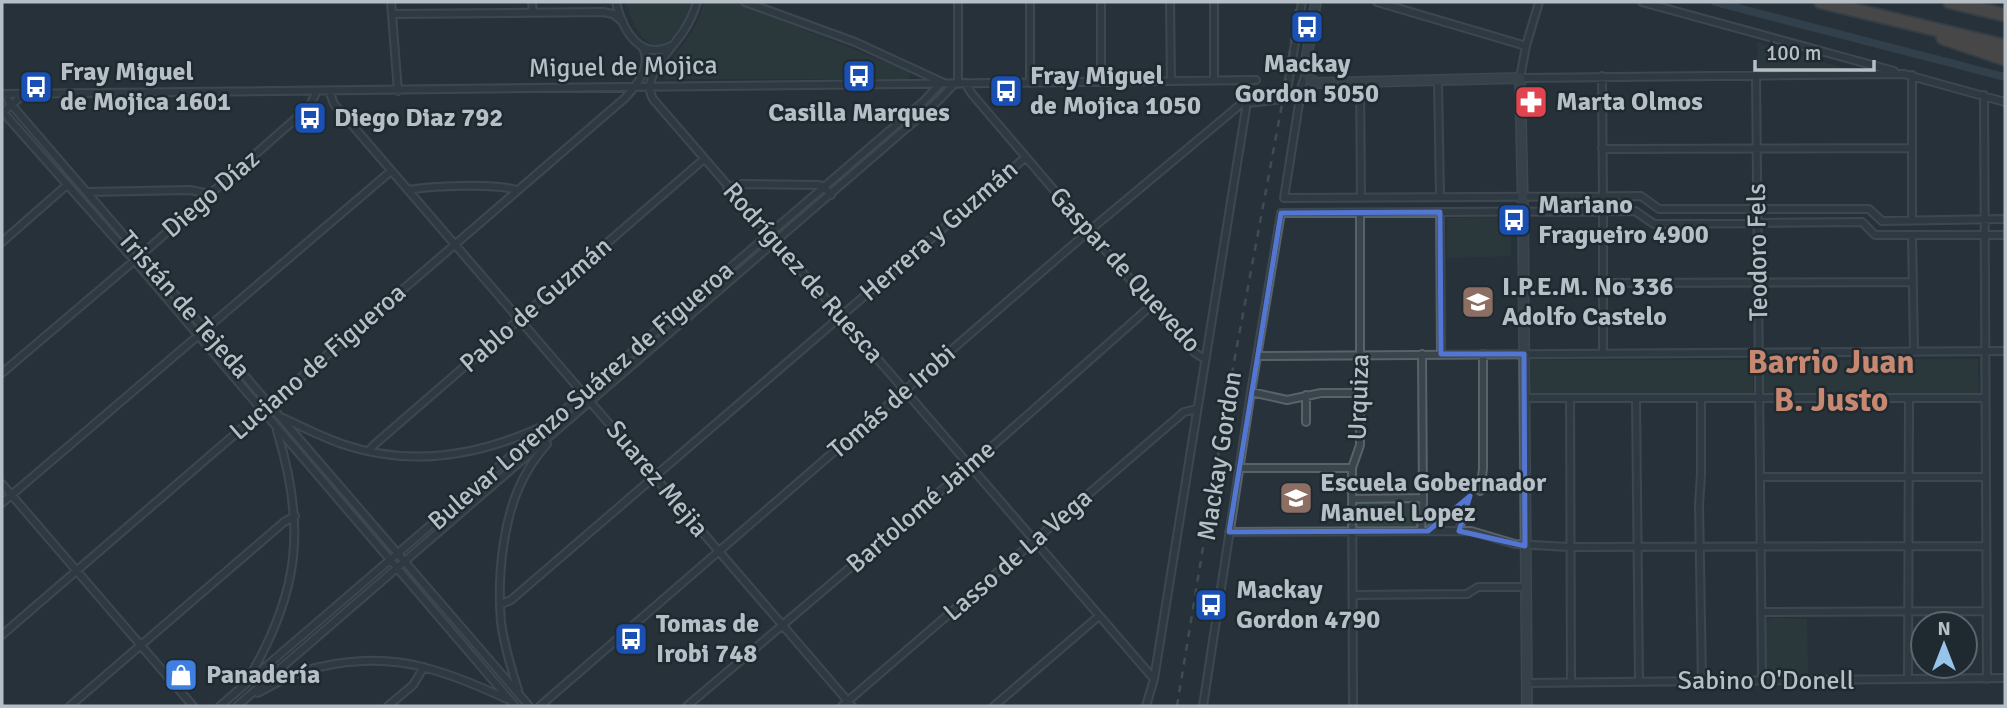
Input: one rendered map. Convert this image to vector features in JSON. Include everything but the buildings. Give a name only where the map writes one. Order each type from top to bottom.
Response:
[{"type":"highway","points":[[1821,2],[2005,47]]},
{"type":"highway","points":[[1950,2],[2005,15]]},
{"type":"highway","points":[[1987,2],[2005,6]]},
{"type":"highway","points":[[1914,25],[1956,44],[2005,58]]},
{"type":"main road","points":[[1316,2],[1304,79],[1317,83],[1520,78],[1527,706]]},
{"type":"street","points":[[391,2],[398,91]]},
{"type":"street","points":[[532,2],[533,12]]},
{"type":"street","points":[[603,12],[615,2],[623,22],[642,46],[657,50],[674,44]]},
{"type":"street","points":[[649,88],[654,72],[684,31],[697,2]]},
{"type":"street","points":[[745,2],[855,42],[943,84]]},
{"type":"street","points":[[958,2],[959,83]]},
{"type":"street","points":[[1030,2],[1030,83]]},
{"type":"street","points":[[1101,2],[1101,82]]},
{"type":"street","points":[[1170,2],[1171,81]]},
{"type":"street","points":[[1214,2],[1214,80]]},
{"type":"street","points":[[1247,102],[1283,99],[1286,96],[1301,2]]},
{"type":"street","points":[[1377,2],[1526,46]]},
{"type":"street","points":[[1539,2],[1520,78],[1908,74]]},
{"type":"street","points":[[1642,2],[2005,102]]},
{"type":"street","points":[[392,14],[603,12],[613,14],[623,22]]},
{"type":"street","points":[[633,88],[645,67],[646,55],[642,46]]},
{"type":"street","points":[[1845,74],[1854,66],[1852,58]]},
{"type":"street","points":[[1908,74],[1912,220]]},
{"type":"street","name":"Teodoro Fels","points":[[1756,75],[1762,681]]},
{"type":"street","points":[[1602,76],[1603,196]]},
{"type":"street","points":[[1288,82],[1304,79],[1284,198],[1641,196],[1659,209],[1869,209],[1882,221],[2005,219]]},
{"type":"street","points":[[1146,706],[1154,678],[1247,102],[1247,87],[1240,80]]},
{"type":"street","name":"Miguel de Mojica","points":[[4,94],[1256,80]]},
{"type":"street","points":[[1438,80],[1440,196]]},
{"type":"street","points":[[1360,81],[1361,198]]},
{"type":"street","name":"Bulevar Lorenzo Suárez de Figueroa","points":[[237,706],[959,83]]},
{"type":"street","name":"Gaspar de Quevedo","points":[[959,83],[972,94],[1195,353],[1205,359]]},
{"type":"street","name":"Bulevar Lorenzo Suárez de Figueroa","points":[[220,706],[943,84]]},
{"type":"street","name":"Luciano de Figueroa","points":[[2,635],[620,103],[633,88]]},
{"type":"street","name":"Rodríguez de Ruesca","points":[[649,88],[653,99],[727,187],[1154,678]]},
{"type":"street","name":"Diego Díaz","points":[[2,373],[309,107],[317,91]]},
{"type":"street","name":"Suarez Mejia","points":[[329,91],[334,104],[591,401],[847,705]]},
{"type":"street","name":"Tristán de Tejeda","points":[[4,94],[529,706]]},
{"type":"street","points":[[2,112],[24,94]]},
{"type":"street","points":[[1984,95],[1987,678]]},
{"type":"street","name":"Tomás de Irobi","points":[[540,706],[1089,231],[1241,104],[1247,102]]},
{"type":"street","name":"Tristán de Tejeda","points":[[2,112],[134,260],[515,706]]},
{"type":"street","points":[[1602,149],[1912,148]]},
{"type":"street","name":"Herrera y Guzmán","points":[[500,604],[511,600],[1026,157]]},
{"type":"street","name":"Pablo de Guzmán","points":[[369,452],[704,159]]},
{"type":"street","points":[[2,503],[391,171]]},
{"type":"street","points":[[727,187],[743,184],[823,186],[831,195]]},
{"type":"street","points":[[2,242],[67,185]]},
{"type":"street","points":[[408,190],[488,187],[508,187],[516,190]]},
{"type":"street","points":[[87,192],[190,190],[210,194]]},
{"type":"street","points":[[1603,211],[1603,354]]},
{"type":"street","points":[[1360,213],[1635,211],[1654,224],[1862,222],[1875,235],[2005,234]]},
{"type":"street","points":[[1440,212],[1441,354]]},
{"type":"street","name":"Mackay Gordon","points":[[1203,706],[1281,213],[1360,213]]},
{"type":"street","name":"Urquiza","points":[[1353,706],[1352,468],[1360,445],[1360,213]]},
{"type":"street","points":[[1912,235],[1914,352]]},
{"type":"street","points":[[1603,283],[1913,282]]},
{"type":"street","name":"Bartolomé Jaime","points":[[687,706],[970,466],[1152,304]]},
{"type":"street","points":[[1258,356],[2005,351]]},
{"type":"street","points":[[1422,354],[1424,531]]},
{"type":"street","points":[[1480,491],[1483,469],[1483,354]]},
{"type":"street","points":[[1251,392],[1280,400],[1306,395],[1360,393]]},
{"type":"street","points":[[1306,395],[1306,422]]},
{"type":"street","points":[[1524,398],[1985,398]]},
{"type":"street","points":[[1570,398],[1571,682]]},
{"type":"street","points":[[1636,398],[1639,682]]},
{"type":"street","points":[[1701,398],[1702,681]]},
{"type":"street","points":[[1908,679],[1909,398]]},
{"type":"street","name":"Lasso de La Vega","points":[[847,705],[1184,412],[1197,409]]},
{"type":"street","points":[[280,417],[320,436],[369,452],[408,457],[463,453],[504,443],[549,424]]},
{"type":"street","points":[[243,688],[275,629],[288,591],[293,562],[295,516],[288,471],[275,426]]},
{"type":"street","points":[[519,695],[505,642],[500,604],[501,562],[513,506],[528,470],[554,434]]},
{"type":"street","points":[[1240,468],[1352,468]]},
{"type":"street","points":[[1760,477],[1985,477]]},
{"type":"street","points":[[2,484],[193,706]]},
{"type":"street","points":[[1352,499],[1423,498]]},
{"type":"street","points":[[1424,531],[1448,514],[1462,518],[1459,531]]},
{"type":"street","points":[[71,706],[284,522],[295,516]]},
{"type":"street","points":[[1229,532],[1471,531],[1525,546],[1569,547],[1986,546]]},
{"type":"street","points":[[1353,595],[1467,594],[1478,587],[1526,587]]},
{"type":"street","points":[[1761,612],[1986,611]]},
{"type":"street","points":[[994,706],[1099,616]]},
{"type":"street","points":[[244,701],[283,679],[322,667],[378,662],[424,667],[510,700]]},
{"type":"street","points":[[387,706],[413,685],[424,667]]},
{"type":"street","name":"Sabino O'Donell","points":[[1526,683],[2005,678]]},
{"type":"highlighted area","points":[[1440,212],[1441,354],[1524,354],[1525,546],[1459,531],[1470,496],[1428,531],[1229,532],[1281,213]]},
{"type":"green space","points":[[625,2],[691,2],[680,27],[660,45],[652,44],[643,38]]},
{"type":"green space","points":[[704,2],[734,2],[911,72],[908,79],[666,79],[662,75],[691,33]]},
{"type":"green space","points":[[1757,42],[1847,69],[1758,71]]},
{"type":"green space","points":[[1511,217],[1511,256],[1447,258],[1447,218]]},
{"type":"green space","points":[[1978,359],[1978,394],[1767,393],[1764,389],[1763,360]]},
{"type":"green space","points":[[1531,360],[1753,360],[1753,394],[1531,394]]},
{"type":"green space","points":[[1355,502],[1420,502],[1417,526],[1359,528],[1355,524]]},
{"type":"green space","points":[[1770,618],[1807,619],[1808,674],[1769,673],[1766,670],[1766,624]]},
{"type":"waterway","points":[[1715,2],[2005,77]]},
{"type":"railway","points":[[1177,706],[1229,389],[1283,99],[1297,2]]},
{"type":"place","name":"Mackay Gordon 5050","points":[[1307,27]]},
{"type":"place","name":"Casilla Marques","points":[[859,76]]},
{"type":"place","name":"Fray Miguel de Mojica 1601","points":[[36,87]]},
{"type":"place","name":"Fray Miguel de Mojica 1050","points":[[1006,91]]},
{"type":"place","name":"Marta Olmos","points":[[1531,102]]},
{"type":"place","name":"Diego Diaz 792","points":[[310,118]]},
{"type":"place","name":"Mariano Fragueiro 4900","points":[[1514,220]]},
{"type":"place","name":"I.P.E.M. No 336 Adolfo Castelo","points":[[1478,302]]},
{"type":"place","name":"Escuela Gobernador Manuel Lopez","points":[[1296,498]]},
{"type":"place","name":"Mackay Gordon 4790","points":[[1211,605]]},
{"type":"place","name":"Tomas de Irobi 748","points":[[631,639]]},
{"type":"place","name":"Panadería","points":[[181,675]]},
{"type":"district","name":"Barrio Juan B. Justo","points":[[1831,381]]}]
